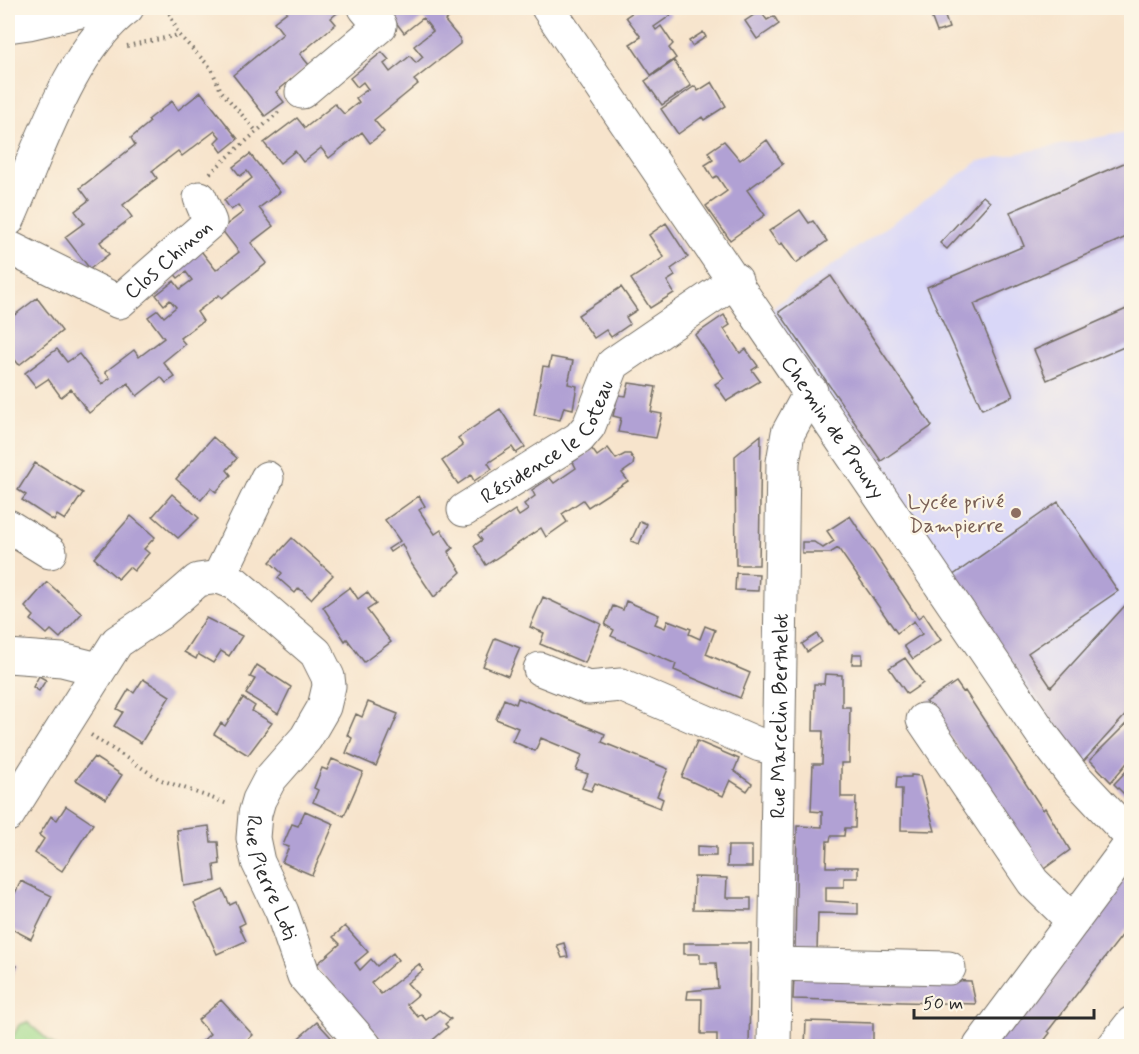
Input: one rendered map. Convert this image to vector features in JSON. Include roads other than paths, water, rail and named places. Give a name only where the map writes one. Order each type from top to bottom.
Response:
[{"type":"street","points":[[18,25],[94,8]]},
{"type":"street","points":[[8,220],[70,81],[89,47],[127,8]]},
{"type":"street","points":[[302,92],[380,26],[365,8]]},
{"type":"street","name":"Chemin de Prouvy","points":[[548,8],[736,280],[1046,740],[1072,774],[1131,840]]},
{"type":"street","points":[[18,25],[43,29],[59,42],[67,58],[70,81]]},
{"type":"street","name":"Clos Chinon","points":[[8,247],[119,302],[210,222],[200,198]]},
{"type":"street","name":"Résidence le Coteau","points":[[464,510],[579,438],[590,426],[613,364],[736,280]]},
{"type":"street","name":"Rue Marcelin Berthelot","points":[[774,1047],[783,462],[789,433],[811,391]]},
{"type":"street","points":[[8,815],[117,642],[160,613],[190,585],[206,578],[219,577],[267,477]]},
{"type":"street","points":[[8,526],[50,552]]},
{"type":"street","name":"Rue Pierre Loti","points":[[219,577],[242,589],[316,653],[328,677],[329,686],[324,707],[306,738],[270,779],[255,814],[253,838],[258,862],[282,912],[299,965],[309,984],[365,1047]]},
{"type":"street","points":[[8,656],[62,660],[98,669]]},
{"type":"street","points":[[540,669],[588,688],[621,685],[760,745],[778,749]]},
{"type":"street","points":[[923,720],[1033,882],[1073,921]]},
{"type":"street","points":[[980,1047],[1131,840]]},
{"type":"street","points":[[775,964],[949,968]]},
{"type":"place","name":"Lycée privé Dampierre","points":[[1016,513]]}]
